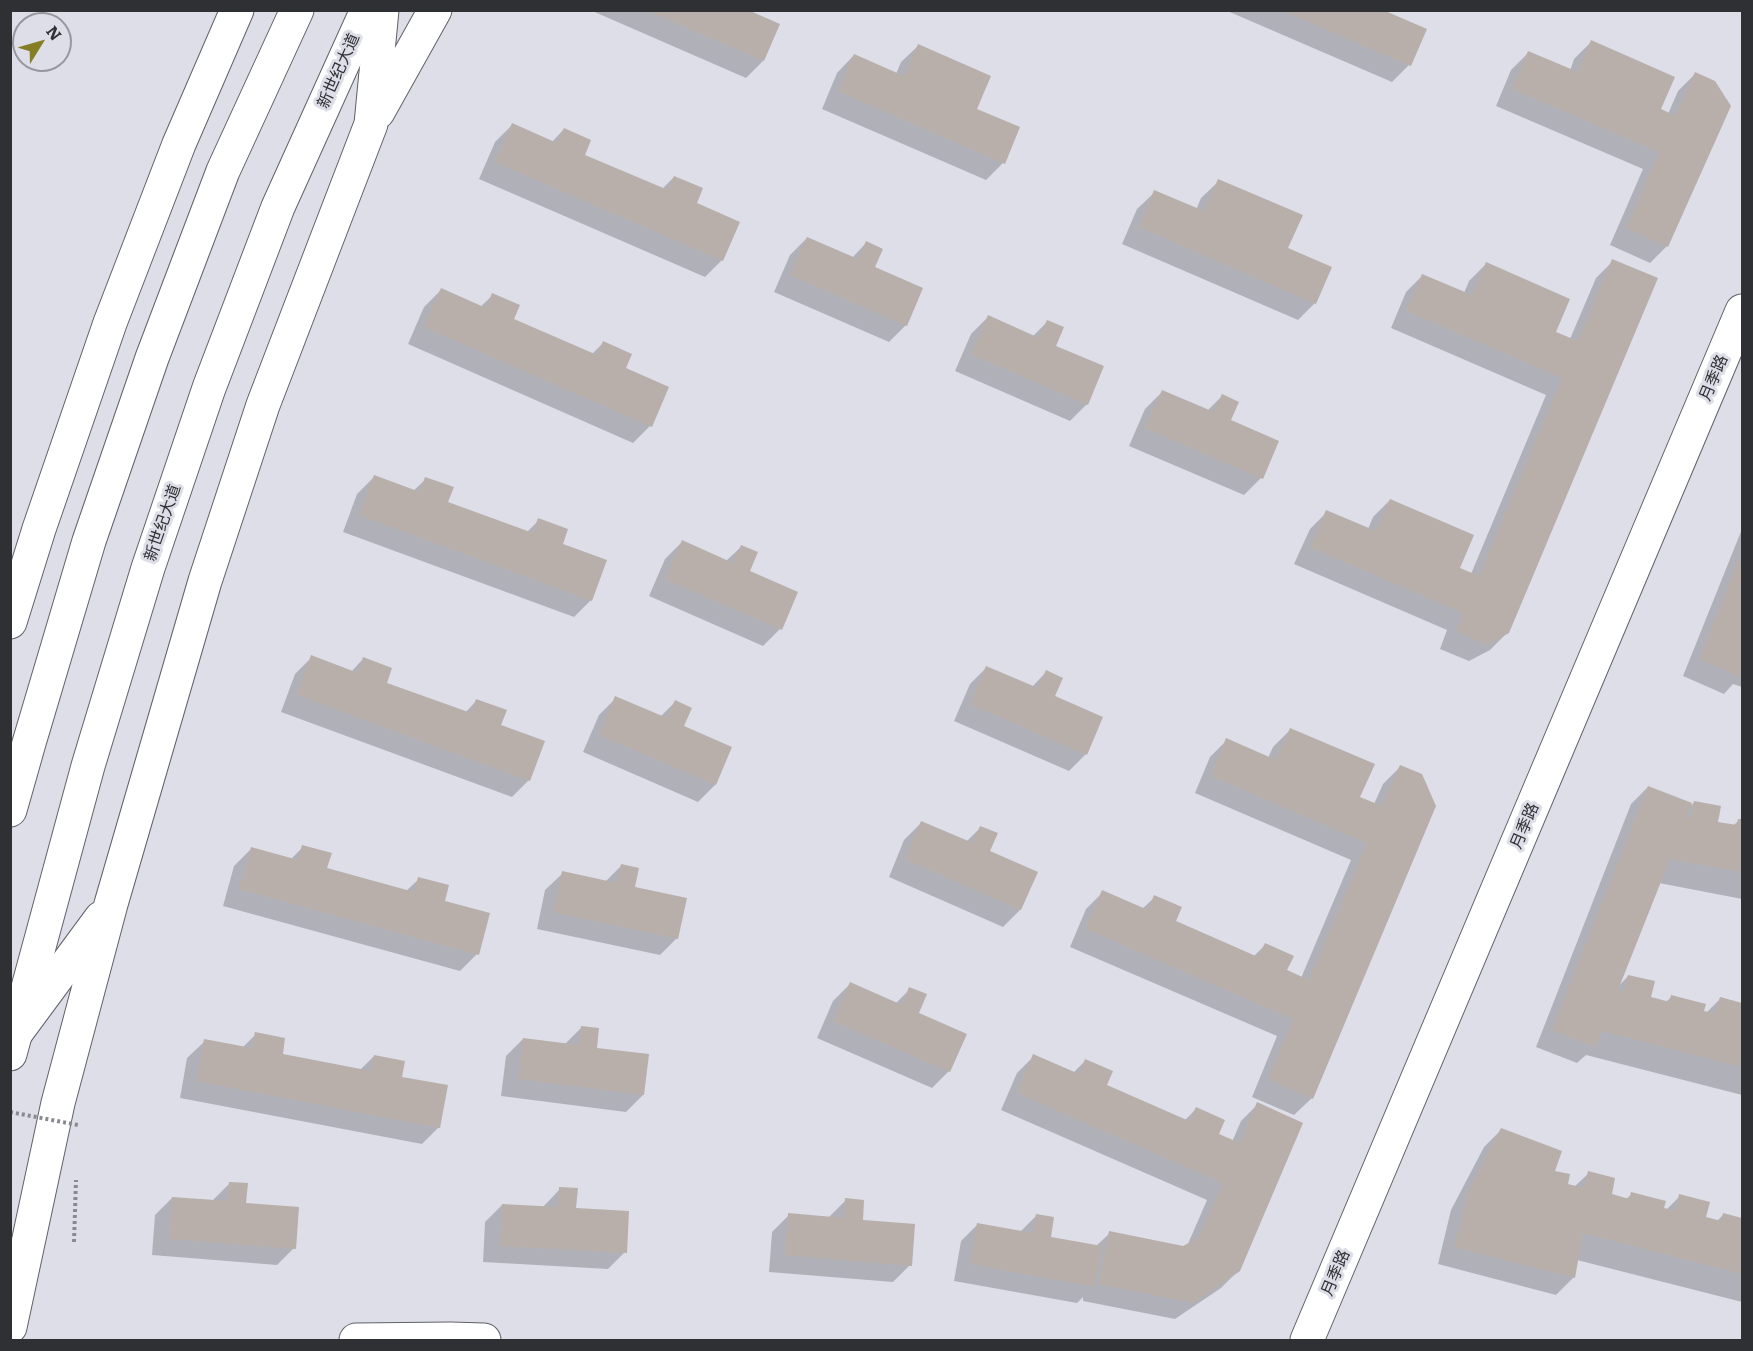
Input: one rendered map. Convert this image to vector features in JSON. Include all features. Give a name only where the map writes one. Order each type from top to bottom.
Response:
[{"type":"street","points":[[10,622],[110,323],[178,144],[237,10]]},
{"type":"street","points":[[10,810],[89,541],[152,358],[223,171],[297,10]]},
{"type":"street","name":"新世纪大道","points":[[13,1044],[102,722],[148,568],[206,400],[278,207],[367,10]]},
{"type":"street","points":[[371,124],[382,10]]},
{"type":"street","points":[[10,1327],[58,1103],[111,904],[205,581],[263,405],[371,124],[435,10]]},
{"type":"street","name":"月季路","points":[[1307,1341],[1743,310]]},
{"type":"street","points":[[13,1044],[111,904]]},
{"type":"street","points":[[356,1341],[451,1339],[484,1341]]},
{"type":"path","points":[[10,1112],[78,1125]]},
{"type":"building","points":[[646,10],[748,10],[780,24],[764,61]]},
{"type":"building","points":[[1281,10],[1383,10],[1427,29],[1411,66]]},
{"type":"building","points":[[1591,40],[1675,77],[1661,109],[1676,116],[1695,72],[1715,81],[1731,106],[1668,247],[1626,228],[1659,152],[1512,89],[1528,51],[1578,72]]},
{"type":"building","points":[[918,44],[991,76],[977,109],[1020,127],[1005,164],[838,91],[854,54],[904,76]]},
{"type":"building","points":[[512,123],[557,143],[564,128],[591,140],[585,155],[668,190],[674,176],[703,188],[697,203],[740,222],[723,261],[495,162]]},
{"type":"building","points":[[1218,179],[1303,215],[1288,248],[1332,267],[1316,304],[1139,227],[1154,190],[1204,211]]},
{"type":"building","points":[[807,237],[858,259],[866,241],[883,249],[875,267],[923,288],[907,326],[790,275]]},
{"type":"building","points":[[1612,259],[1658,278],[1509,633],[1487,645],[1456,631],[1463,613],[1310,547],[1326,510],[1376,531],[1390,499],[1474,535],[1460,568],[1479,576],[1562,378],[1407,311],[1422,274],[1472,295],[1486,262],[1570,299],[1556,332],[1578,341]]},
{"type":"building","points":[[441,288],[486,308],[492,293],[520,305],[514,319],[597,355],[603,341],[632,354],[626,368],[669,387],[652,427],[424,327]]},
{"type":"building","points":[[988,315],[1039,338],[1047,320],[1064,327],[1056,346],[1104,366],[1088,405],[971,354]]},
{"type":"building","points":[[1162,390],[1214,412],[1222,394],[1239,402],[1231,420],[1279,441],[1263,479],[1145,428]]},
{"type":"building","points":[[374,475],[420,492],[425,477],[454,487],[448,502],[533,533],[538,518],[568,529],[563,544],[607,560],[592,601],[359,515]]},
{"type":"building","points":[[682,540],[733,563],[741,545],[758,552],[750,571],[798,592],[782,630],[665,579]]},
{"type":"building","points":[[1742,552],[1742,678],[1699,659]]},
{"type":"building","points":[[311,655],[358,673],[363,657],[392,668],[387,683],[471,713],[476,699],[507,710],[501,725],[545,741],[530,781],[297,695]]},
{"type":"building","points":[[986,666],[1038,688],[1046,670],[1063,678],[1055,696],[1103,717],[1087,755],[970,704]]},
{"type":"building","points":[[615,696],[667,718],[675,700],[692,708],[684,726],[732,747],[716,785],[599,735]]},
{"type":"building","points":[[1290,728],[1375,764],[1360,797],[1382,806],[1400,765],[1422,774],[1436,806],[1313,1099],[1268,1079],[1293,1019],[1086,929],[1102,890],[1148,910],[1154,895],[1182,907],[1176,921],[1258,957],[1265,943],[1294,956],[1287,970],[1309,980],[1367,843],[1211,776],[1226,738],[1276,760]]},
{"type":"building","points":[[1648,786],[1692,803],[1686,817],[1691,818],[1694,801],[1721,806],[1718,822],[1737,825],[1738,819],[1742,819],[1742,872],[1670,859],[1618,990],[1624,991],[1628,975],[1655,981],[1651,997],[1670,1002],[1671,995],[1706,1004],[1704,1011],[1715,1014],[1720,997],[1742,1003],[1742,1067],[1602,1031],[1596,1047],[1552,1030]]},
{"type":"building","points":[[921,821],[973,843],[980,826],[998,833],[990,851],[1038,872],[1021,910],[905,859]]},
{"type":"building","points":[[302,845],[332,853],[327,868],[414,892],[418,877],[449,885],[445,901],[490,913],[479,955],[239,889],[251,847],[298,860]]},
{"type":"building","points":[[621,864],[639,868],[635,887],[687,898],[678,939],[553,912],[562,871],[617,883]]},
{"type":"building","points":[[850,982],[902,1005],[909,987],[927,994],[919,1013],[967,1034],[950,1072],[833,1021]]},
{"type":"building","points":[[581,1026],[599,1028],[597,1048],[649,1054],[644,1095],[518,1079],[523,1038],[579,1045]]},
{"type":"building","points":[[255,1032],[285,1038],[283,1054],[371,1071],[374,1055],[405,1061],[402,1077],[448,1085],[440,1128],[196,1081],[204,1039],[252,1048]]},
{"type":"building","points":[[1033,1054],[1079,1074],[1085,1059],[1113,1071],[1107,1085],[1189,1121],[1196,1107],[1225,1120],[1219,1134],[1240,1143],[1257,1102],[1303,1123],[1240,1271],[1194,1303],[1099,1284],[1109,1231],[1183,1246],[1199,1238],[1223,1183],[1017,1093]]},
{"type":"building","points":[[1501,1128],[1562,1151],[1555,1171],[1570,1174],[1568,1184],[1584,1188],[1588,1171],[1615,1178],[1612,1194],[1629,1199],[1631,1192],[1666,1201],[1664,1208],[1676,1211],[1679,1194],[1710,1202],[1706,1217],[1721,1221],[1723,1213],[1742,1218],[1742,1274],[1583,1233],[1575,1278],[1454,1247],[1468,1192]]},
{"type":"building","points":[[229,1182],[248,1183],[246,1203],[299,1207],[296,1249],[169,1239],[172,1197],[228,1201]]},
{"type":"building","points":[[559,1187],[578,1188],[576,1208],[629,1211],[627,1253],[500,1246],[502,1204],[558,1207]]},
{"type":"building","points":[[845,1198],[864,1200],[863,1220],[915,1224],[912,1266],[785,1255],[788,1213],[844,1218]]},
{"type":"building","points":[[1036,1214],[1054,1217],[1051,1237],[1102,1246],[1095,1287],[970,1264],[977,1223],[1033,1233]]}]
